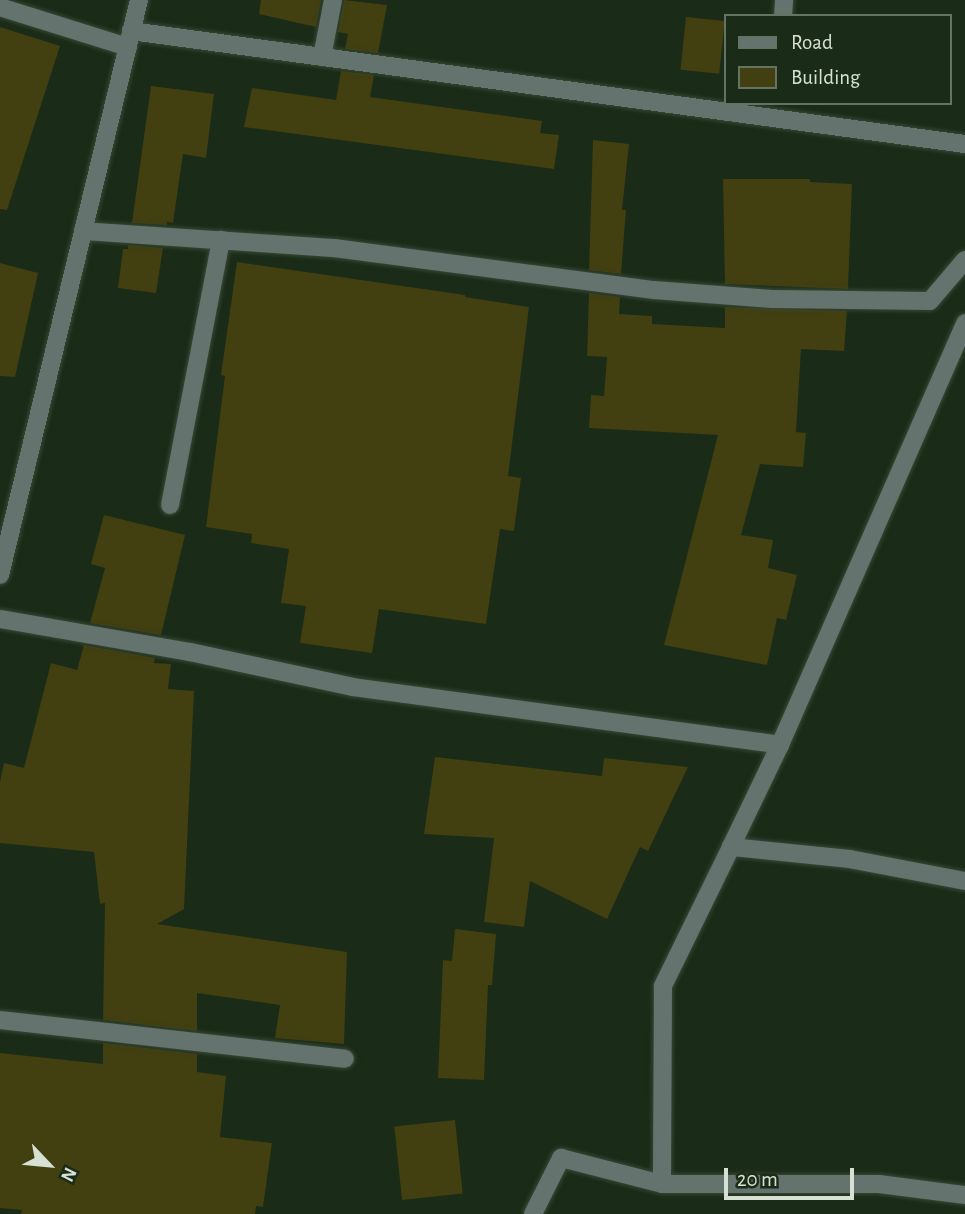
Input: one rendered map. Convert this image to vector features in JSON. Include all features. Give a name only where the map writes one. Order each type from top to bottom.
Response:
[{"type":"street","points":[[0,575],[139,0]]},
{"type":"street","points":[[322,57],[333,0]]},
{"type":"street","points":[[0,7],[130,39],[322,57],[724,105]]},
{"type":"street","points":[[726,105],[777,111],[965,144]]},
{"type":"street","points":[[83,231],[334,248],[653,290],[772,299],[930,300],[965,260]]},
{"type":"street","points":[[170,505],[221,240]]},
{"type":"street","points":[[662,1184],[663,986],[780,745],[965,323]]},
{"type":"street","points":[[0,619],[190,652],[353,687],[780,745]]},
{"type":"street","points":[[731,847],[850,859],[965,881]]},
{"type":"street","points":[[0,1020],[345,1059]]},
{"type":"street","points":[[533,1214],[561,1158],[662,1184],[879,1184],[965,1195]]},
{"type":"building","points":[[261,0],[321,0],[316,27],[259,14]]},
{"type":"building","points":[[344,0],[387,5],[378,53],[345,49],[348,34],[338,32]]},
{"type":"building","points":[[686,17],[724,21],[719,74],[680,70]]},
{"type":"building","points":[[0,27],[60,46],[7,210],[0,209]]},
{"type":"building","points":[[341,71],[374,75],[370,97],[542,121],[540,133],[559,135],[554,169],[244,127],[252,88],[336,100]]},
{"type":"building","points":[[151,86],[214,94],[206,158],[183,154],[173,223],[167,222],[167,225],[132,223]]},
{"type":"building","points":[[593,140],[629,144],[622,210],[626,210],[621,274],[589,270]]},
{"type":"building","points":[[723,179],[810,179],[810,182],[852,184],[848,289],[725,284]]},
{"type":"building","points":[[128,245],[163,248],[156,293],[118,288],[123,249],[128,249]]},
{"type":"building","points":[[237,262],[465,295],[529,307],[508,476],[521,478],[514,531],[500,529],[486,624],[379,609],[372,653],[300,643],[306,606],[281,603],[289,549],[251,543],[252,534],[206,527],[225,376],[221,375]]},
{"type":"building","points":[[0,263],[38,273],[15,377],[0,376]]},
{"type":"building","points":[[589,293],[620,297],[619,314],[652,316],[652,324],[725,328],[725,307],[847,311],[844,351],[801,349],[796,432],[806,433],[803,467],[760,464],[741,535],[773,540],[768,568],[797,575],[786,620],[777,618],[767,665],[664,645],[718,435],[589,428],[591,395],[604,396],[607,357],[587,356]]},
{"type":"building","points":[[104,515],[185,535],[161,635],[90,623],[105,568],[91,564]]},
{"type":"building","points":[[84,645],[155,658],[154,663],[171,664],[168,689],[194,691],[184,909],[157,924],[347,952],[344,1044],[275,1038],[280,1005],[197,993],[197,1031],[103,1020],[105,903],[100,904],[94,852],[0,843],[0,782],[4,763],[24,768],[51,663],[77,670]]},
{"type":"building","points":[[435,757],[602,776],[604,758],[688,767],[648,851],[640,847],[607,919],[530,881],[524,927],[484,922],[494,838],[424,834]]},
{"type":"building","points":[[455,929],[496,934],[492,985],[488,985],[484,1080],[438,1078],[443,960],[452,961]]},
{"type":"building","points":[[103,1043],[197,1054],[197,1072],[226,1076],[220,1137],[272,1143],[263,1207],[256,1206],[255,1214],[21,1214],[22,1210],[0,1208],[0,1053],[103,1064]]},
{"type":"building","points":[[455,1120],[463,1194],[402,1200],[394,1126]]}]
